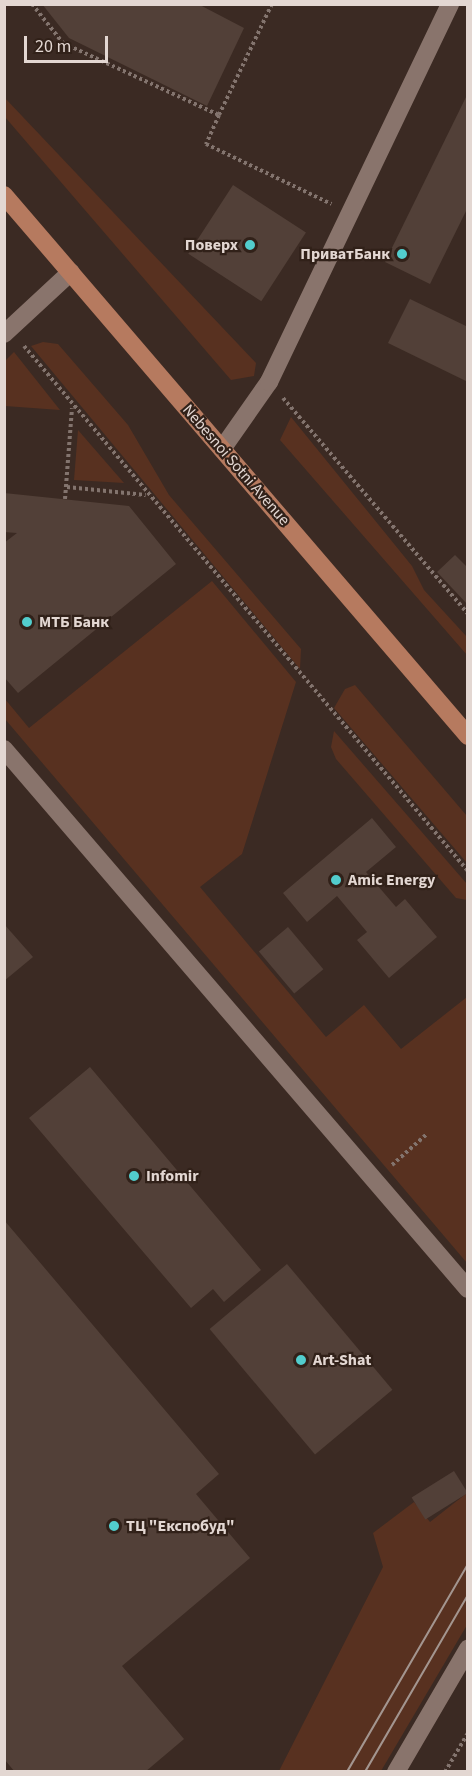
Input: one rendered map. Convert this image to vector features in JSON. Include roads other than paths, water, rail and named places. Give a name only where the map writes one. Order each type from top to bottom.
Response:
[{"type":"main road","name":"Nebesnoi Sotni Avenue","points":[[4,195],[468,736]]},
{"type":"street","points":[[222,449],[269,382],[450,4]]},
{"type":"street","points":[[7,331],[70,272]]},
{"type":"street","points":[[4,749],[468,1289]]},
{"type":"street","points":[[397,1771],[468,1649]]},
{"type":"tram line","points":[[347,1772],[468,1564]]},
{"type":"tram line","points":[[365,1772],[468,1595]]},
{"type":"place","name":"Поверх","points":[[250,245]]},
{"type":"place","name":"ПриватБанк","points":[[402,254]]},
{"type":"place","name":"МТБ Банк","points":[[27,622]]},
{"type":"place","name":"Amic Energy","points":[[336,880]]},
{"type":"place","name":"Infomir","points":[[134,1176]]},
{"type":"place","name":"Art-Shat","points":[[301,1360]]},
{"type":"place","name":"ТЦ \"Експобуд\"","points":[[114,1526]]}]
